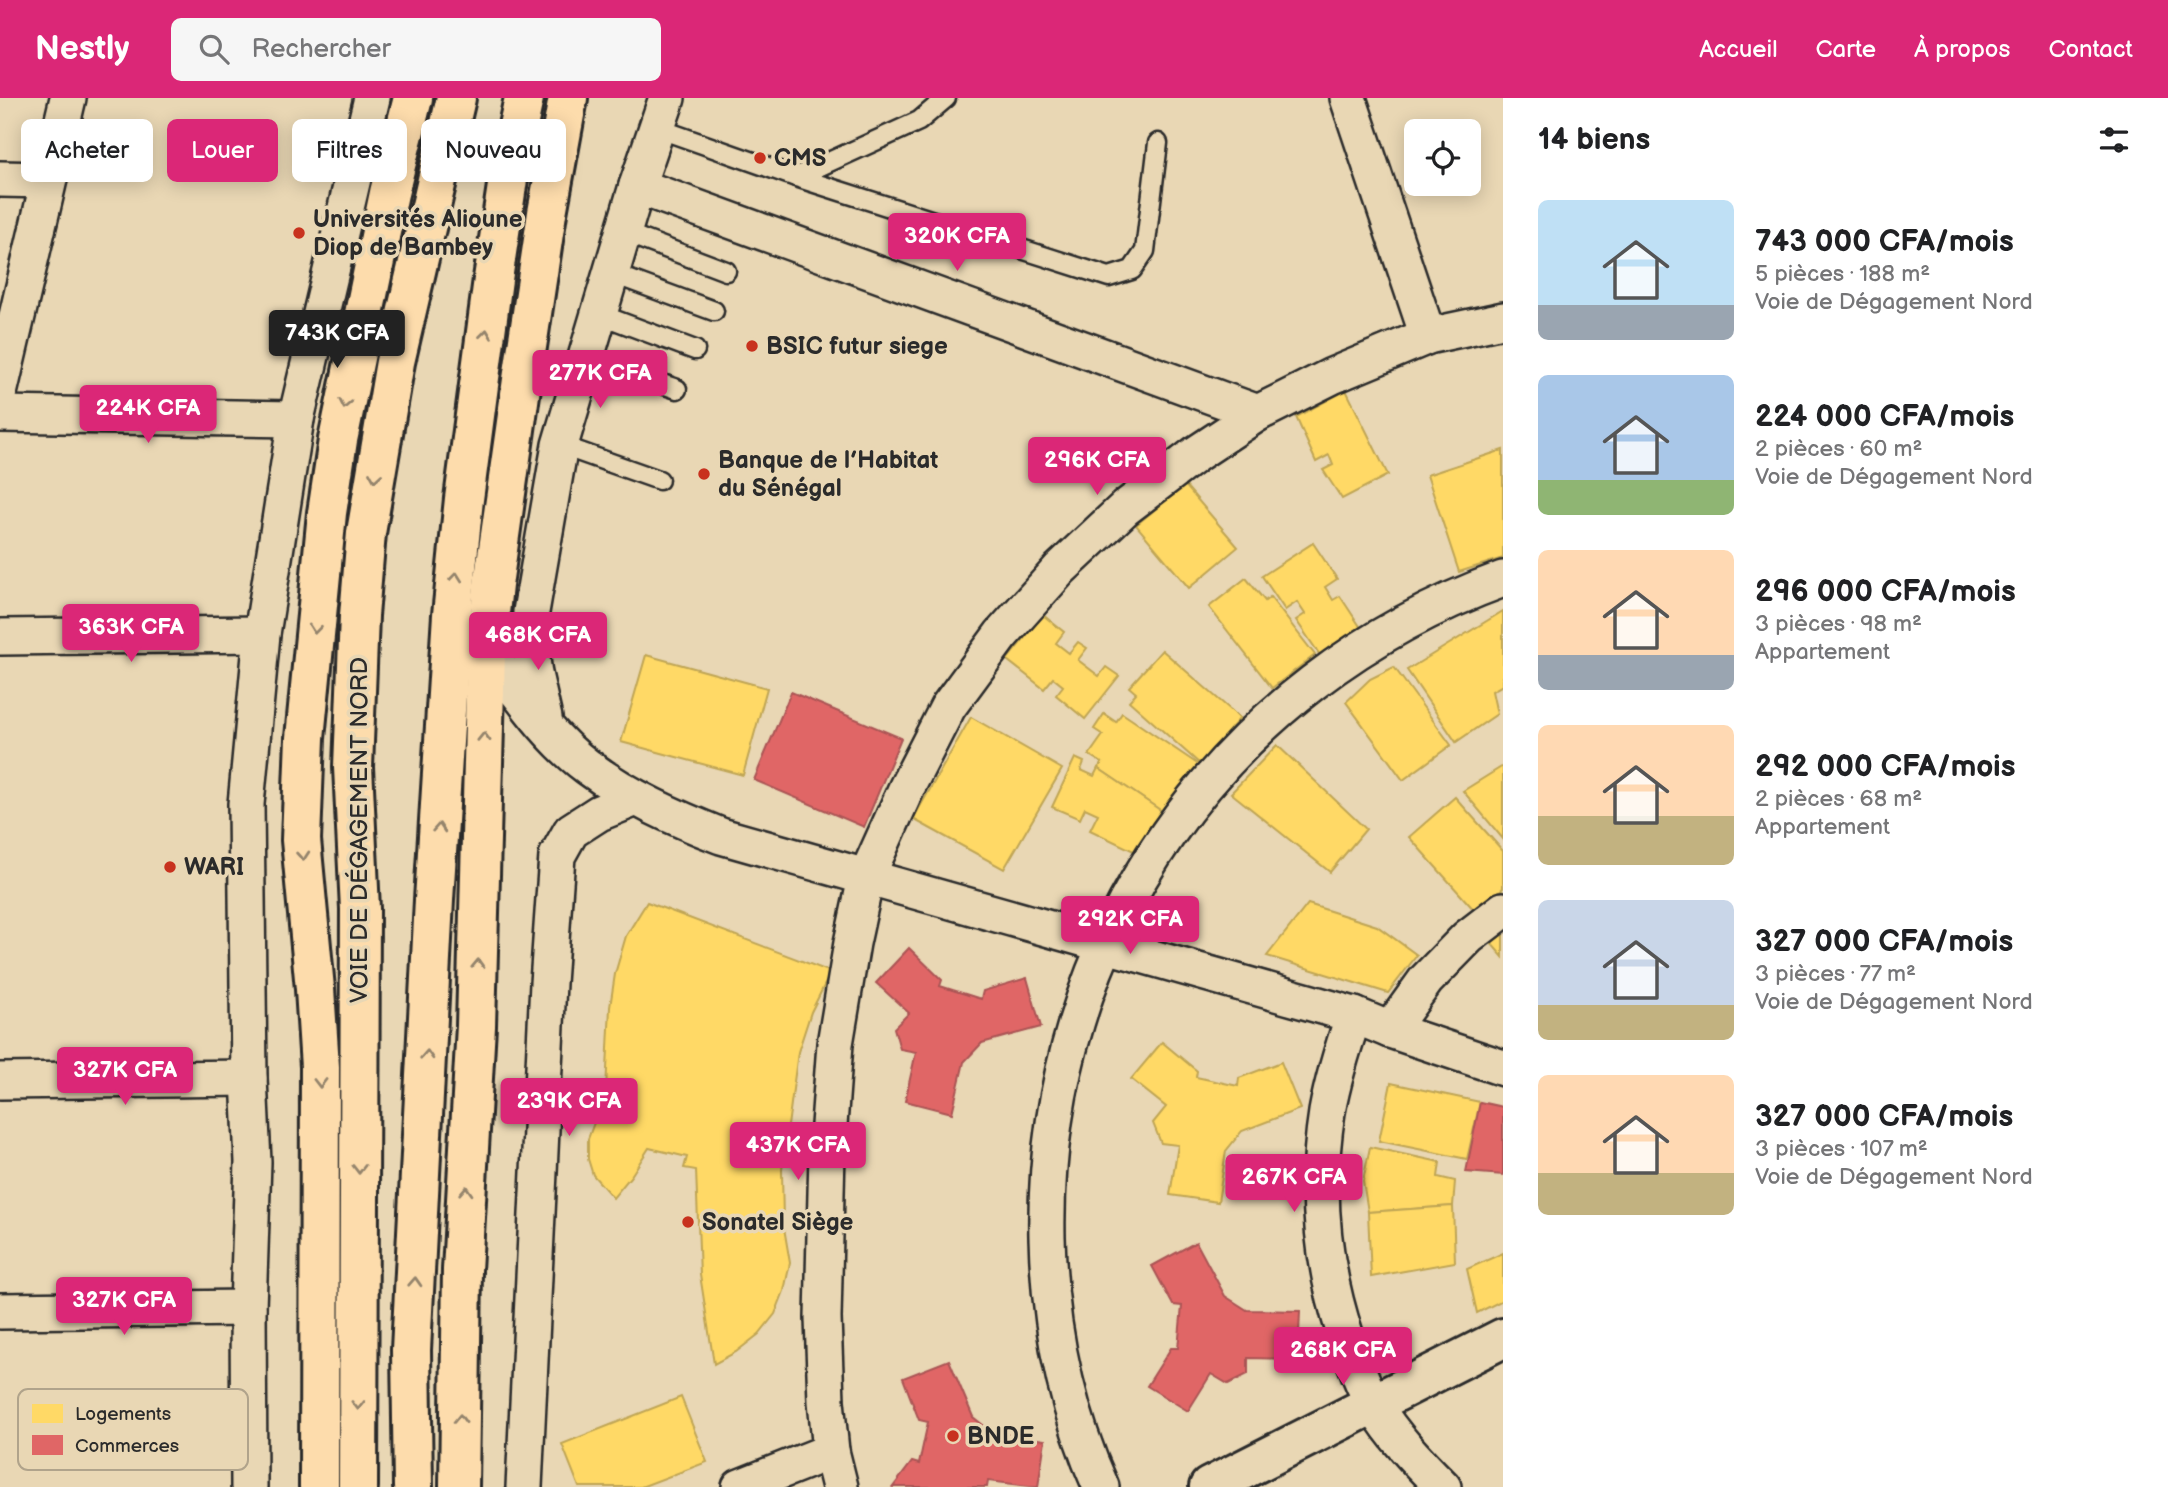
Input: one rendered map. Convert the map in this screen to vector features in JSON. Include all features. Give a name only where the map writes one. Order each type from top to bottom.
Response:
[{"type":"highway","points":[[319,1487],[320,1067],[302,840],[305,737],[327,513],[338,440],[389,193],[413,98]]},
{"type":"highway","name":"VOIE DE DÉGAGEMENT NORD","points":[[358,1487],[360,909],[353,767],[359,616],[366,533],[395,362],[456,98]]},
{"type":"highway","points":[[413,1487],[411,1350],[452,615],[493,279],[511,159],[524,98]]},
{"type":"highway","points":[[459,1487],[461,1270],[477,1012],[486,650],[522,380],[547,213],[568,98]]},
{"type":"highway","points":[[315,989],[353,767]]},
{"type":"highway","points":[[434,900],[470,1135]]},
{"type":"street","points":[[63,119],[68,98]]},
{"type":"street","points":[[249,1487],[248,1308],[253,1162],[249,1078],[246,804],[262,634],[296,419],[372,98]]},
{"type":"street","points":[[1348,98],[1427,336]]},
{"type":"street","points":[[546,728],[530,644],[531,612],[560,445],[623,232],[662,113]]},
{"type":"street","points":[[0,179],[21,179]]},
{"type":"street","points":[[0,389],[47,182]]},
{"type":"street","points":[[637,187],[1258,413]]},
{"type":"street","points":[[840,1487],[831,1451],[823,1318],[827,1152],[835,1044],[866,878],[907,787],[948,707],[1001,635],[1060,569],[1125,508],[1196,454],[1258,413],[1332,376],[1427,336],[1503,320]]},
{"type":"street","points":[[0,414],[296,419]]},
{"type":"street","points":[[1101,1487],[1072,1405],[1056,1340],[1048,1273],[1047,1205],[1051,1139],[1063,1072],[1081,1007],[1105,944],[1134,887],[1168,832],[1207,781],[1251,734],[1300,691],[1352,653],[1407,620],[1465,592],[1503,579]]},
{"type":"street","points":[[0,637],[262,634]]},
{"type":"street","points":[[486,650],[546,728],[587,767],[636,798],[679,820],[721,836],[866,878],[1354,1015],[1503,1068]]},
{"type":"street","points":[[524,1487],[548,983],[557,856],[571,831],[599,813],[636,798]]},
{"type":"street","points":[[1390,1030],[1426,980],[1468,937],[1503,910]]},
{"type":"street","points":[[1354,1015],[1338,1063],[1327,1112],[1322,1162],[1322,1212],[1327,1262],[1338,1312],[1353,1359],[1374,1405],[1409,1453],[1443,1487]]},
{"type":"street","points":[[0,1081],[249,1078]]},
{"type":"street","points":[[0,1311],[248,1308]]},
{"type":"street","points":[[1209,1487],[1503,1338]]},
{"type":"street","points":[[740,1487],[831,1451]]},
{"type":"lane","points":[[796,177],[919,121],[946,98]]},
{"type":"lane","points":[[662,113],[796,177],[1109,276],[1132,270],[1145,251],[1158,143]]},
{"type":"lane","points":[[623,232],[726,271]]},
{"type":"lane","points":[[611,273],[714,311]]},
{"type":"lane","points":[[599,314],[695,350]]},
{"type":"lane","points":[[586,358],[677,389]]},
{"type":"lane","points":[[560,445],[659,480]]},
{"type":"building: Logements","points":[[1346,390],[1388,475],[1342,499],[1323,470],[1333,465],[1329,455],[1316,462],[1296,417]]},
{"type":"building: Logements","points":[[1503,450],[1503,558],[1459,572],[1427,475]]},
{"type":"building: Logements","points":[[1185,485],[1238,547],[1189,588],[1136,525]]},
{"type":"building: Logements","points":[[1313,543],[1337,579],[1325,587],[1333,600],[1340,596],[1363,631],[1322,658],[1296,620],[1305,614],[1297,602],[1285,610],[1262,576]]},
{"type":"building: Logements","points":[[1246,578],[1265,601],[1270,597],[1315,655],[1272,688],[1209,607]]},
{"type":"building: Logements","points":[[1503,611],[1503,685],[1492,691],[1497,714],[1456,742],[1407,670]]},
{"type":"building: Logements","points":[[1043,615],[1064,632],[1056,643],[1069,653],[1078,642],[1087,648],[1078,660],[1099,676],[1106,667],[1119,676],[1085,719],[1056,695],[1063,686],[1053,678],[1044,689],[1007,660]]},
{"type":"building: Logements","points":[[1162,650],[1240,718],[1200,764],[1129,701],[1136,693],[1129,687]]},
{"type":"building: Logements","points":[[646,655],[767,688],[743,775],[621,742]]},
{"type":"building: Logements","points":[[1394,667],[1451,745],[1403,780],[1346,702],[1370,679]]},
{"type":"building: Logements","points":[[1122,713],[1199,765],[1166,814],[1098,768],[1102,763],[1089,755],[1103,735],[1094,729],[1104,714],[1116,722]]},
{"type":"building: Logements","points":[[971,717],[1062,769],[1004,869],[913,819]]},
{"type":"building: Logements","points":[[1277,745],[1366,829],[1330,872],[1231,793]]},
{"type":"building: Logements","points":[[1075,758],[1084,762],[1081,770],[1094,776],[1098,768],[1166,814],[1146,857],[1090,830],[1098,814],[1085,808],[1080,819],[1052,807]]},
{"type":"building: Logements","points":[[1503,766],[1503,839],[1463,791]]},
{"type":"building: Logements","points":[[1455,797],[1503,851],[1503,888],[1476,912],[1409,837]]},
{"type":"building: Logements","points":[[647,902],[831,972],[811,1012],[798,1052],[782,1170],[783,1222],[790,1263],[784,1291],[775,1314],[759,1334],[736,1352],[714,1364],[700,1275],[696,1170],[684,1168],[687,1157],[649,1148],[613,1198],[593,1175],[588,1159],[588,1139],[606,1090],[610,1007],[615,974],[626,936]]},
{"type":"building: Logements","points":[[1308,904],[1377,926],[1417,955],[1388,993],[1267,956]]},
{"type":"building: Logements","points":[[1503,934],[1503,957],[1490,942]]},
{"type":"building: Logements","points":[[1162,1042],[1197,1071],[1196,1077],[1238,1086],[1239,1078],[1281,1062],[1300,1109],[1242,1131],[1226,1151],[1218,1202],[1170,1195],[1178,1145],[1161,1143],[1153,1123],[1166,1107],[1131,1079]]},
{"type":"building: Logements","points":[[1391,1083],[1480,1102],[1467,1159],[1379,1141]]},
{"type":"building: Logements","points":[[1370,1147],[1440,1162],[1438,1177],[1455,1181],[1453,1206],[1368,1212],[1363,1181]]},
{"type":"building: Logements","points":[[1453,1206],[1455,1262],[1371,1277],[1368,1212]]},
{"type":"building: Logements","points":[[1503,1253],[1503,1300],[1477,1313],[1467,1269]]},
{"type":"building: Logements","points":[[681,1397],[707,1462],[641,1487],[579,1487],[562,1444]]},
{"type":"building: Commerces","points":[[791,692],[901,738],[864,827],[754,780]]},
{"type":"building: Commerces","points":[[909,948],[942,980],[940,986],[981,999],[983,991],[1027,978],[1041,1027],[982,1043],[964,1062],[952,1113],[905,1101],[916,1052],[900,1049],[894,1028],[909,1013],[876,983]]},
{"type":"building: Commerces","points":[[1480,1102],[1503,1107],[1503,1175],[1466,1172]]},
{"type":"building: Commerces","points":[[1196,1242],[1225,1296],[1247,1310],[1300,1311],[1298,1359],[1248,1358],[1248,1374],[1228,1384],[1211,1374],[1188,1411],[1147,1386],[1171,1348],[1178,1348],[1182,1306],[1173,1305],[1152,1266]]},
{"type":"building: Commerces","points":[[949,1360],[973,1417],[992,1432],[1045,1440],[1038,1487],[988,1481],[987,1487],[893,1487],[912,1462],[919,1464],[928,1422],[919,1420],[903,1378]]},
{"type":"place","name":"CMS","points":[[760,158]]},
{"type":"place","name":"Universités Alioune Diop de Bambey","points":[[299,233]]},
{"type":"place","name":"BSIC futur siege","points":[[752,346]]},
{"type":"place","name":"Banque de l’Habitat du Sénégal","points":[[704,474]]},
{"type":"place","name":"WARI","points":[[170,867]]},
{"type":"place","name":"Sonatel Siège","points":[[688,1222]]},
{"type":"place","name":"BNDE","points":[[953,1436]]}]
